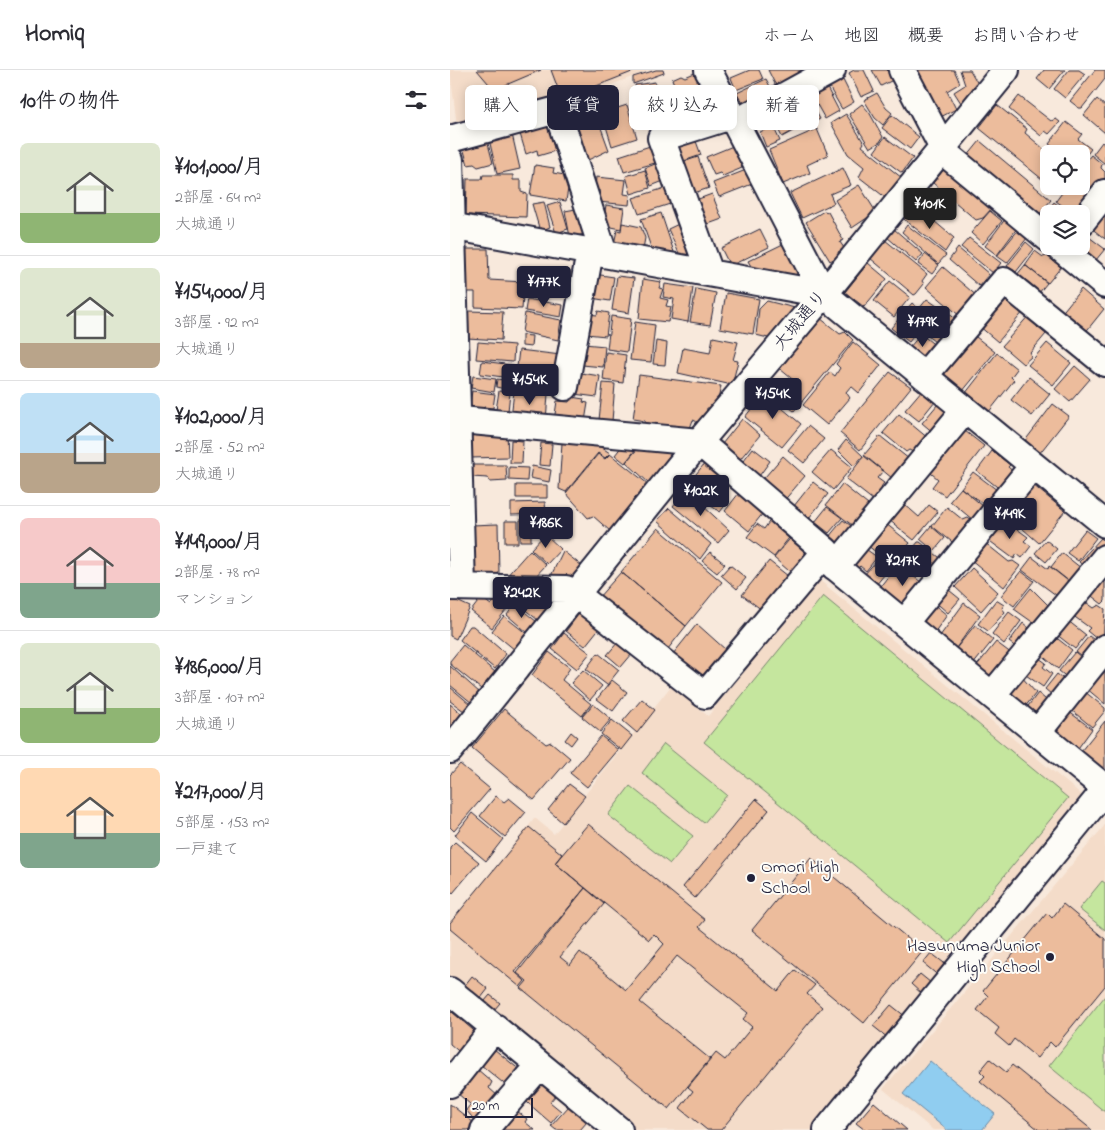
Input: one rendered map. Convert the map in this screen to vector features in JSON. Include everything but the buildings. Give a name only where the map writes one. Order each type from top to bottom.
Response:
[{"type":"street","points":[[708,70],[716,85]]},
{"type":"street","points":[[737,117],[832,70]]},
{"type":"street","points":[[902,70],[946,154],[1040,231]]},
{"type":"street","name":"大城通り","points":[[452,745],[577,594],[698,442],[824,294],[943,149],[1003,72]]},
{"type":"street","points":[[450,139],[557,110],[597,253],[565,387]]},
{"type":"street","points":[[737,127],[824,294],[1034,466],[1096,513]]},
{"type":"street","points":[[691,130],[661,138],[710,273]]},
{"type":"street","points":[[450,160],[456,587],[558,589],[577,594],[705,695],[965,410]]},
{"type":"street","points":[[1090,211],[1105,193]]},
{"type":"street","points":[[451,226],[824,294]]},
{"type":"street","points":[[1069,255],[1105,285]]},
{"type":"street","points":[[924,376],[1004,280],[1105,363]]},
{"type":"street","points":[[454,419],[698,442],[826,550],[829,561],[1105,789],[827,1130]]},
{"type":"street","points":[[905,622],[1034,466]]},
{"type":"street","points":[[992,695],[1105,558]]},
{"type":"street","points":[[1037,733],[1105,648]]},
{"type":"street","points":[[450,990],[618,1130]]},
{"type":"street","points":[[450,1084],[495,1027]]},
{"type":"street","points":[[484,1130],[540,1065]]},
{"type":"shaded area","points":[[450,70],[650,70],[611,85],[547,85],[547,107],[537,109],[537,85],[465,85],[465,124],[457,126]]},
{"type":"shaded area","name":"Omori High School","points":[[818,579],[1082,795],[812,1130],[634,1130],[450,978],[450,922],[535,818],[554,834],[671,686],[708,716]]},
{"type":"shaded area","name":"Hasunuma Junior High School","points":[[1105,825],[1105,1130],[933,1130],[883,1089]]},
{"type":"green space","points":[[823,596],[1068,798],[949,943],[704,742]]},
{"type":"green space","points":[[664,744],[727,795],[704,823],[642,773]]},
{"type":"green space","points":[[630,786],[693,836],[670,864],[608,815]]},
{"type":"green space","points":[[1102,881],[1105,883],[1105,930],[1079,909]]},
{"type":"green space","points":[[1105,996],[1105,1112],[1049,1066]]},
{"type":"water","points":[[930,1061],[995,1114],[982,1130],[947,1130],[903,1094]]},
{"type":"place","name":"Omori High School","points":[[751,878]]},
{"type":"place","name":"Hasunuma Junior High School","points":[[1050,957]]}]
